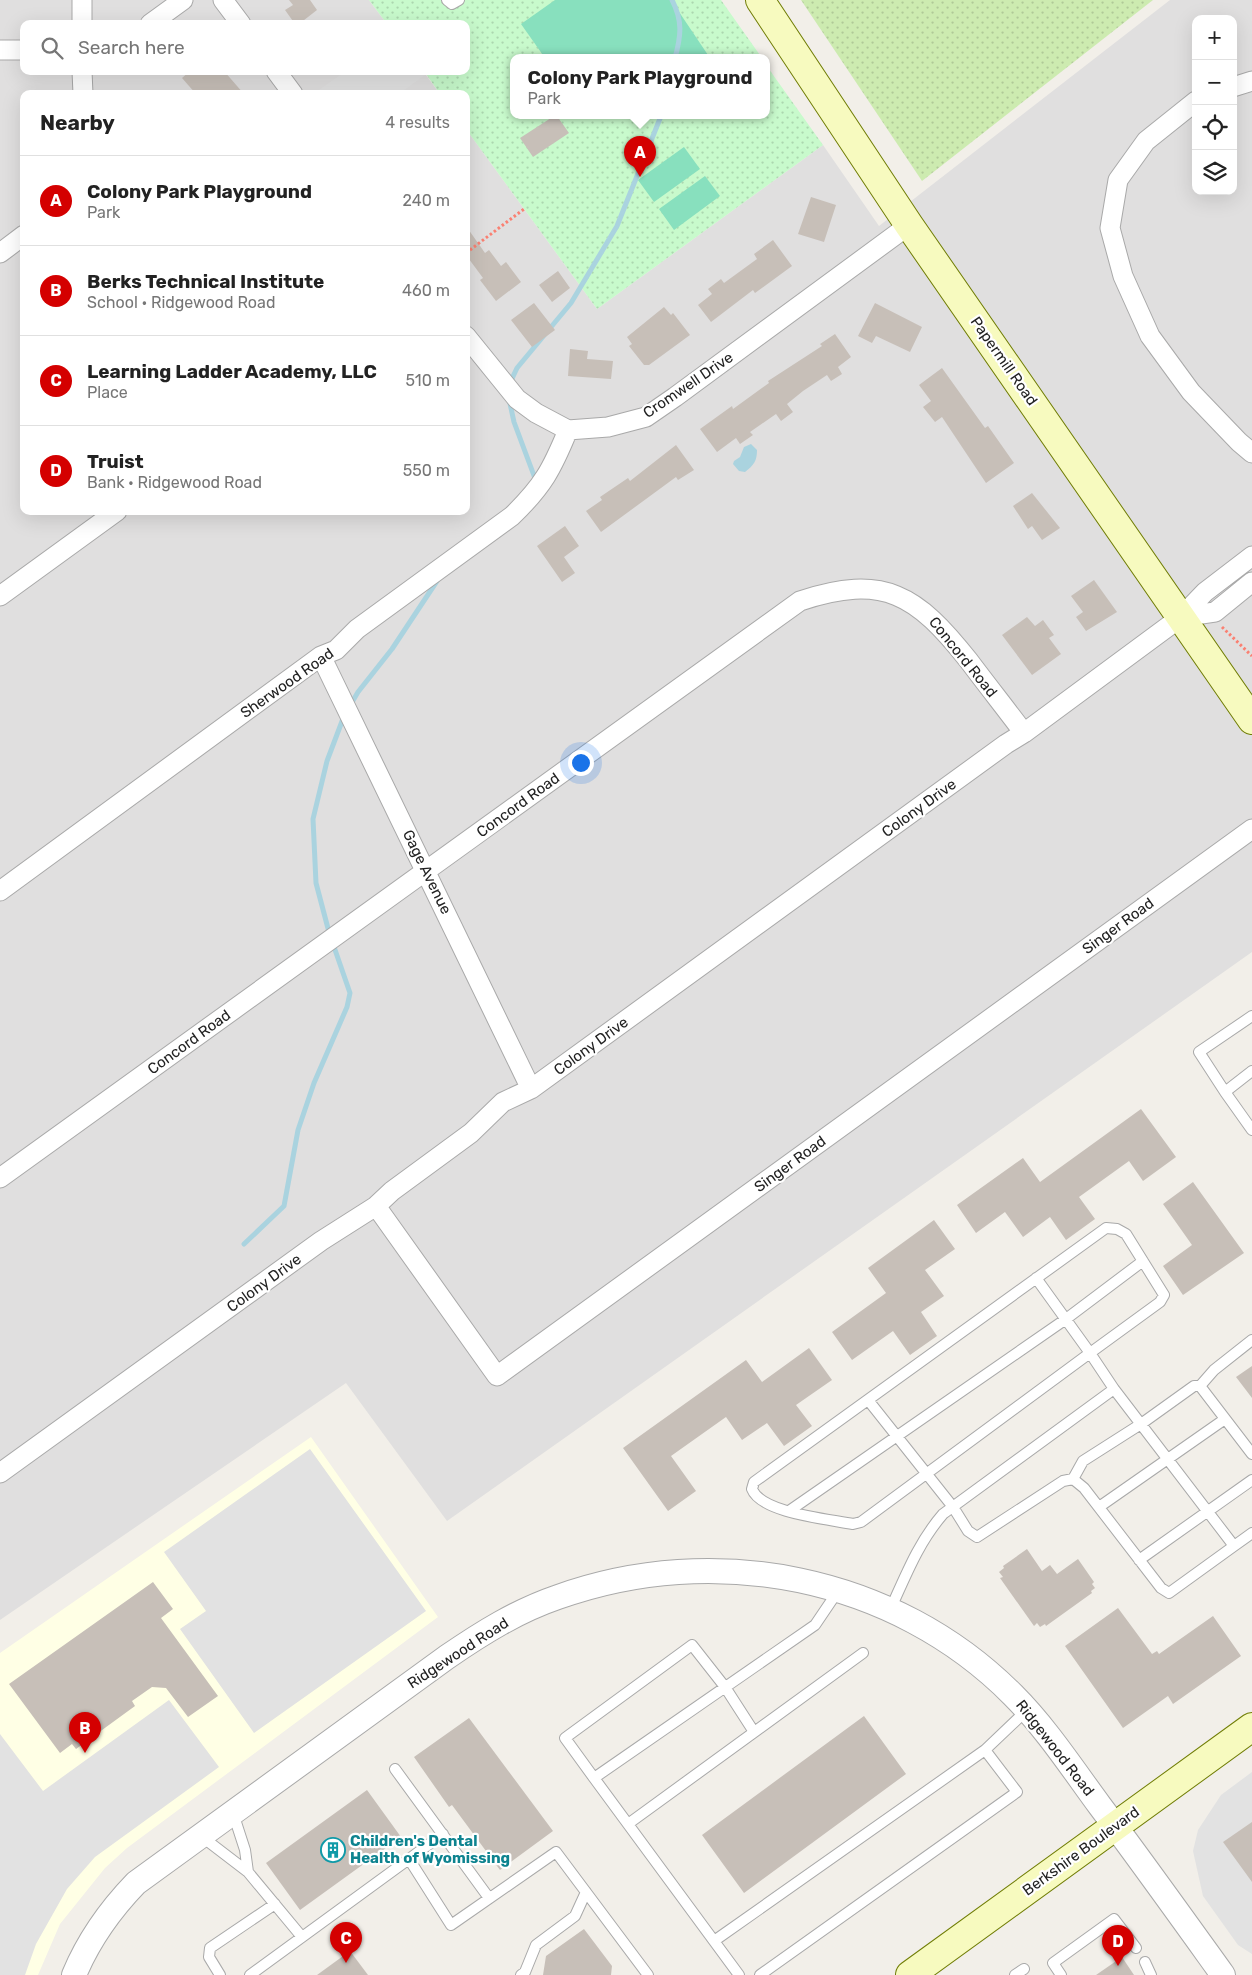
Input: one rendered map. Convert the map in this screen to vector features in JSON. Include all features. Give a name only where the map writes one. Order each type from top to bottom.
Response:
[{"type":"main road","name":"Papermill Road","points":[[760,0],[910,225],[1252,720]]},
{"type":"main road","name":"Berkshire Boulevard","points":[[910,1975],[1252,1727]]},
{"type":"street","points":[[82,0],[82,20]]},
{"type":"street","points":[[156,20],[183,0]]},
{"type":"street","points":[[224,0],[238,20]]},
{"type":"street","points":[[0,50],[20,50]]},
{"type":"street","points":[[82,75],[83,90]]},
{"type":"street","points":[[279,75],[290,90]]},
{"type":"street","points":[[1237,86],[1252,81]]},
{"type":"street","points":[[1192,104],[1146,142],[1118,180],[1110,228],[1123,276],[1150,336],[1191,392],[1252,453]]},
{"type":"street","name":"Cromwell Drive","points":[[568,430],[608,427],[646,417],[910,225]]},
{"type":"street","points":[[0,253],[20,238]]},
{"type":"street","points":[[470,341],[517,399],[536,413],[568,430]]},
{"type":"street","name":"Sherwood Road","points":[[0,891],[321,656],[336,650],[357,629],[512,516],[535,494],[549,475],[568,430]]},
{"type":"street","points":[[0,596],[111,515]]},
{"type":"street","name":"Colony Drive","points":[[0,1473],[321,1241],[376,1206],[392,1191],[471,1133],[503,1102],[531,1089],[1006,744],[1024,734],[1182,617],[1205,592],[1252,556]]},
{"type":"street","points":[[1215,612],[1252,582]]},
{"type":"street","name":"Concord Road","points":[[0,1178],[427,871],[771,620],[800,601],[830,591],[850,588],[872,589],[903,598],[919,606],[943,628],[1024,734]]},
{"type":"street","name":"Colony Drive","points":[[1182,617],[1215,612]]},
{"type":"street","name":"Gage Avenue","points":[[321,656],[427,871],[531,1089]]},
{"type":"street","name":"Singer Road","points":[[376,1206],[497,1376],[1252,829]]},
{"type":"street","name":"Ridgewood Road","points":[[74,1975],[90,1940],[116,1903],[154,1869],[495,1625],[557,1597],[633,1576],[669,1571],[710,1569],[791,1577],[839,1590],[890,1610],[947,1641],[980,1666],[1027,1710],[1048,1734],[1223,1975]]},
{"type":"lane","points":[[447,0],[452,4],[459,0]]},
{"type":"lane","points":[[1252,1016],[1199,1052],[1252,1130]]},
{"type":"lane","points":[[1225,1092],[1252,1071]]},
{"type":"lane","points":[[1106,1228],[1117,1229],[1126,1234],[1143,1261],[1164,1295],[1160,1302],[861,1522],[853,1524],[771,1507],[754,1496],[752,1489],[754,1482],[1106,1228]]},
{"type":"lane","points":[[789,1511],[1066,1319],[1143,1261]]},
{"type":"lane","points":[[1036,1278],[1114,1389],[1234,1546]]},
{"type":"lane","points":[[868,1400],[953,1507],[968,1531],[977,1537],[1063,1481],[1073,1479],[1083,1461],[1141,1424],[1194,1386],[1200,1386],[1214,1370],[1252,1340]]},
{"type":"lane","points":[[1200,1386],[1252,1454]]},
{"type":"lane","points":[[890,1610],[926,1533],[953,1507],[1114,1389]]},
{"type":"lane","points":[[1099,1506],[1225,1418]]},
{"type":"lane","points":[[1073,1479],[1084,1488],[1099,1506],[1161,1588],[1169,1593],[1252,1533]]},
{"type":"lane","points":[[1139,1560],[1252,1480]]},
{"type":"lane","points":[[594,1778],[815,1625],[839,1590]]},
{"type":"lane","points":[[739,1975],[565,1738],[692,1645],[725,1687],[754,1732]]},
{"type":"lane","points":[[628,1824],[863,1653]]},
{"type":"lane","points":[[714,1941],[985,1750],[1027,1710]]},
{"type":"lane","points":[[760,1975],[1016,1792],[985,1750]]},
{"type":"lane","points":[[395,1769],[489,1898]]},
{"type":"lane","points":[[233,1812],[245,1850],[248,1872]]},
{"type":"lane","points":[[250,1975],[443,1834]]},
{"type":"lane","points":[[200,1836],[248,1872],[302,1937]]},
{"type":"lane","points":[[409,1859],[451,1925],[556,1852],[648,1975]]},
{"type":"lane","points":[[521,1975],[526,1972],[536,1945],[575,1916],[586,1892]]},
{"type":"lane","points":[[220,1975],[208,1957],[210,1948],[274,1904]]},
{"type":"lane","points":[[1061,1975],[1053,1963],[1114,1919],[1136,1948]]},
{"type":"lane","points":[[1144,1962],[1151,1975]]},
{"type":"lane","points":[[1015,1975],[1024,1969]]},
{"type":"path","points":[[470,250],[524,209]]},
{"type":"path","points":[[1215,612],[1220,625],[1252,656]]},
{"type":"shaded area","points":[[0,0],[369,0],[384,20],[20,20],[20,75],[426,75],[437,90],[20,90],[20,515],[470,515],[470,134],[597,309],[823,145],[879,226],[1170,0],[1252,0],[1252,952],[447,1521],[346,1383],[0,1620]]},
{"type":"shaded area","points":[[340,75],[425,75],[404,90],[319,90]]},
{"type":"shaded area","points":[[311,1437],[438,1617],[127,1848],[105,1868],[60,1924],[38,1975],[0,1975],[0,1653]]},
{"type":"shaded area","points":[[310,1449],[426,1611],[254,1733],[180,1629],[206,1611],[164,1552]]},
{"type":"shaded area","points":[[169,1700],[219,1767],[95,1857],[67,1889],[36,1944],[25,1975],[0,1975],[0,1734],[43,1791]]},
{"type":"shaded area","points":[[1252,1772],[1252,1954],[1238,1945],[1203,1896],[1193,1851],[1198,1830],[1221,1795]]},
{"type":"green space","points":[[369,0],[721,0],[759,54],[510,54],[510,119],[770,119],[770,71],[823,145],[597,309],[470,134],[470,90],[437,90],[427,75],[470,75],[470,20],[384,20]]},
{"type":"green space","points":[[555,0],[671,0],[707,54],[542,54],[521,24]]},
{"type":"green space","points":[[801,0],[1153,0],[922,181]]},
{"type":"green space","points":[[684,147],[700,169],[654,202],[638,180]]},
{"type":"green space","points":[[705,176],[720,196],[674,230],[659,209]]},
{"type":"water","points":[[751,444],[757,450],[756,460],[745,472],[739,471],[733,464],[734,461],[740,457],[744,447]]},
{"type":"building","points":[[289,0],[310,0],[317,10],[304,20],[292,20],[285,10],[293,5]]},
{"type":"building","points":[[185,75],[227,75],[241,90],[192,90],[182,78]]},
{"type":"building","points":[[549,119],[559,119],[569,133],[533,157],[520,138]]},
{"type":"building","points":[[811,197],[836,205],[824,242],[798,234]]},
{"type":"building","points":[[470,232],[485,253],[489,250],[501,266],[506,262],[521,282],[496,301],[480,280],[483,278],[470,260]]},
{"type":"building","points":[[773,240],[792,266],[755,293],[753,290],[711,322],[698,305],[712,294],[708,289],[721,279],[724,283],[757,259],[754,254]]},
{"type":"building","points":[[558,271],[570,288],[552,302],[539,285]]},
{"type":"building","points":[[534,303],[555,330],[532,347],[511,320]]},
{"type":"building","points":[[875,303],[922,327],[910,352],[876,336],[872,343],[858,336]]},
{"type":"building","points":[[664,307],[671,315],[673,313],[690,335],[649,365],[644,365],[629,346],[632,344],[627,337]]},
{"type":"building","points":[[835,334],[851,357],[838,367],[842,374],[831,381],[827,375],[803,391],[787,404],[793,412],[781,421],[776,414],[750,432],[753,435],[740,444],[736,438],[717,452],[700,429],[732,406],[733,409],[769,383],[768,381],[822,346],[820,344]]},
{"type":"building","points":[[570,349],[588,351],[587,359],[613,361],[611,379],[568,376]]},
{"type":"building","points":[[942,368],[985,428],[988,426],[1014,463],[986,483],[942,417],[935,422],[923,407],[931,401],[919,385]]},
{"type":"building","points":[[676,445],[694,470],[678,480],[676,477],[601,532],[586,511],[602,500],[600,497],[628,478],[630,481]]},
{"type":"building","points":[[1032,493],[1060,528],[1042,540],[1032,526],[1028,529],[1013,506]]},
{"type":"building","points":[[565,526],[579,546],[564,557],[575,573],[562,582],[537,546]]},
{"type":"building","points":[[1094,580],[1117,612],[1086,631],[1076,617],[1083,612],[1071,596]]},
{"type":"building","points":[[1027,617],[1035,626],[1043,620],[1054,635],[1049,638],[1061,654],[1032,675],[1002,635]]},
{"type":"building","points":[[1141,1109],[1176,1157],[1143,1181],[1129,1161],[1079,1197],[1095,1219],[1066,1240],[1050,1217],[1023,1237],[1005,1212],[976,1233],[957,1205],[1023,1158],[1040,1182]]},
{"type":"building","points":[[1193,1182],[1244,1253],[1183,1295],[1163,1266],[1192,1245],[1163,1204]]},
{"type":"building","points":[[934,1220],[955,1249],[925,1270],[944,1296],[921,1312],[937,1336],[910,1355],[893,1331],[852,1360],[832,1332],[886,1293],[868,1268]]},
{"type":"building","points":[[809,1348],[832,1380],[796,1405],[812,1426],[784,1446],[767,1423],[742,1440],[726,1417],[671,1456],[696,1491],[668,1511],[623,1448],[746,1360],[762,1382]]},
{"type":"building","points":[[1252,1366],[1252,1398],[1236,1377]]},
{"type":"building","points":[[1027,1549],[1042,1571],[1050,1565],[1057,1574],[1078,1559],[1094,1582],[1092,1584],[1095,1588],[1091,1591],[1092,1593],[1046,1626],[1045,1624],[1040,1627],[1037,1623],[1034,1626],[1000,1578],[1003,1577],[999,1572],[1004,1568],[1003,1566]]},
{"type":"building","points":[[153,1582],[173,1609],[161,1618],[218,1696],[188,1717],[166,1688],[152,1687],[132,1701],[135,1706],[76,1749],[72,1744],[60,1753],[9,1684]]},
{"type":"building","points":[[1118,1608],[1152,1654],[1157,1651],[1159,1654],[1213,1616],[1241,1656],[1173,1704],[1168,1696],[1123,1728],[1065,1646]]},
{"type":"building","points":[[864,1716],[906,1774],[744,1893],[702,1835]]},
{"type":"building","points":[[469,1718],[553,1831],[500,1870],[452,1805],[449,1807],[414,1757]]},
{"type":"building","name":"Children's Dental Health of Wyomissing","points":[[367,1790],[401,1837],[300,1910],[266,1863]]},
{"type":"building","points":[[1252,1822],[1252,1882],[1223,1842]]},
{"type":"building","points":[[584,1929],[612,1966],[611,1975],[543,1975],[546,1956]]},
{"type":"building","points":[[350,1951],[368,1975],[317,1975]]},
{"type":"building","points":[[1122,1957],[1134,1975],[1096,1975]]},
{"type":"waterway","points":[[672,0],[678,15],[680,29],[676,54]]},
{"type":"waterway","points":[[510,383],[517,368],[571,303],[617,226],[660,119]]},
{"type":"waterway","points":[[509,399],[514,422],[536,481]]},
{"type":"waterway","points":[[351,704],[358,692],[392,649],[437,581]]},
{"type":"waterway","points":[[330,936],[316,883],[313,819],[327,761],[344,716]]},
{"type":"waterway","points":[[244,1244],[284,1206],[298,1130],[314,1083],[347,1007],[350,993],[333,944]]},
{"type":"place","name":"Colony Park Playground","points":[[640,177]]},
{"type":"place","name":"Berks Technical Institute","points":[[85,1753]]},
{"type":"place","name":"Children's Dental Health of Wyomissing","points":[[333,1850]]},
{"type":"place","name":"Learning Ladder Academy, LLC","points":[[346,1963]]},
{"type":"place","name":"Truist","points":[[1118,1966]]}]
